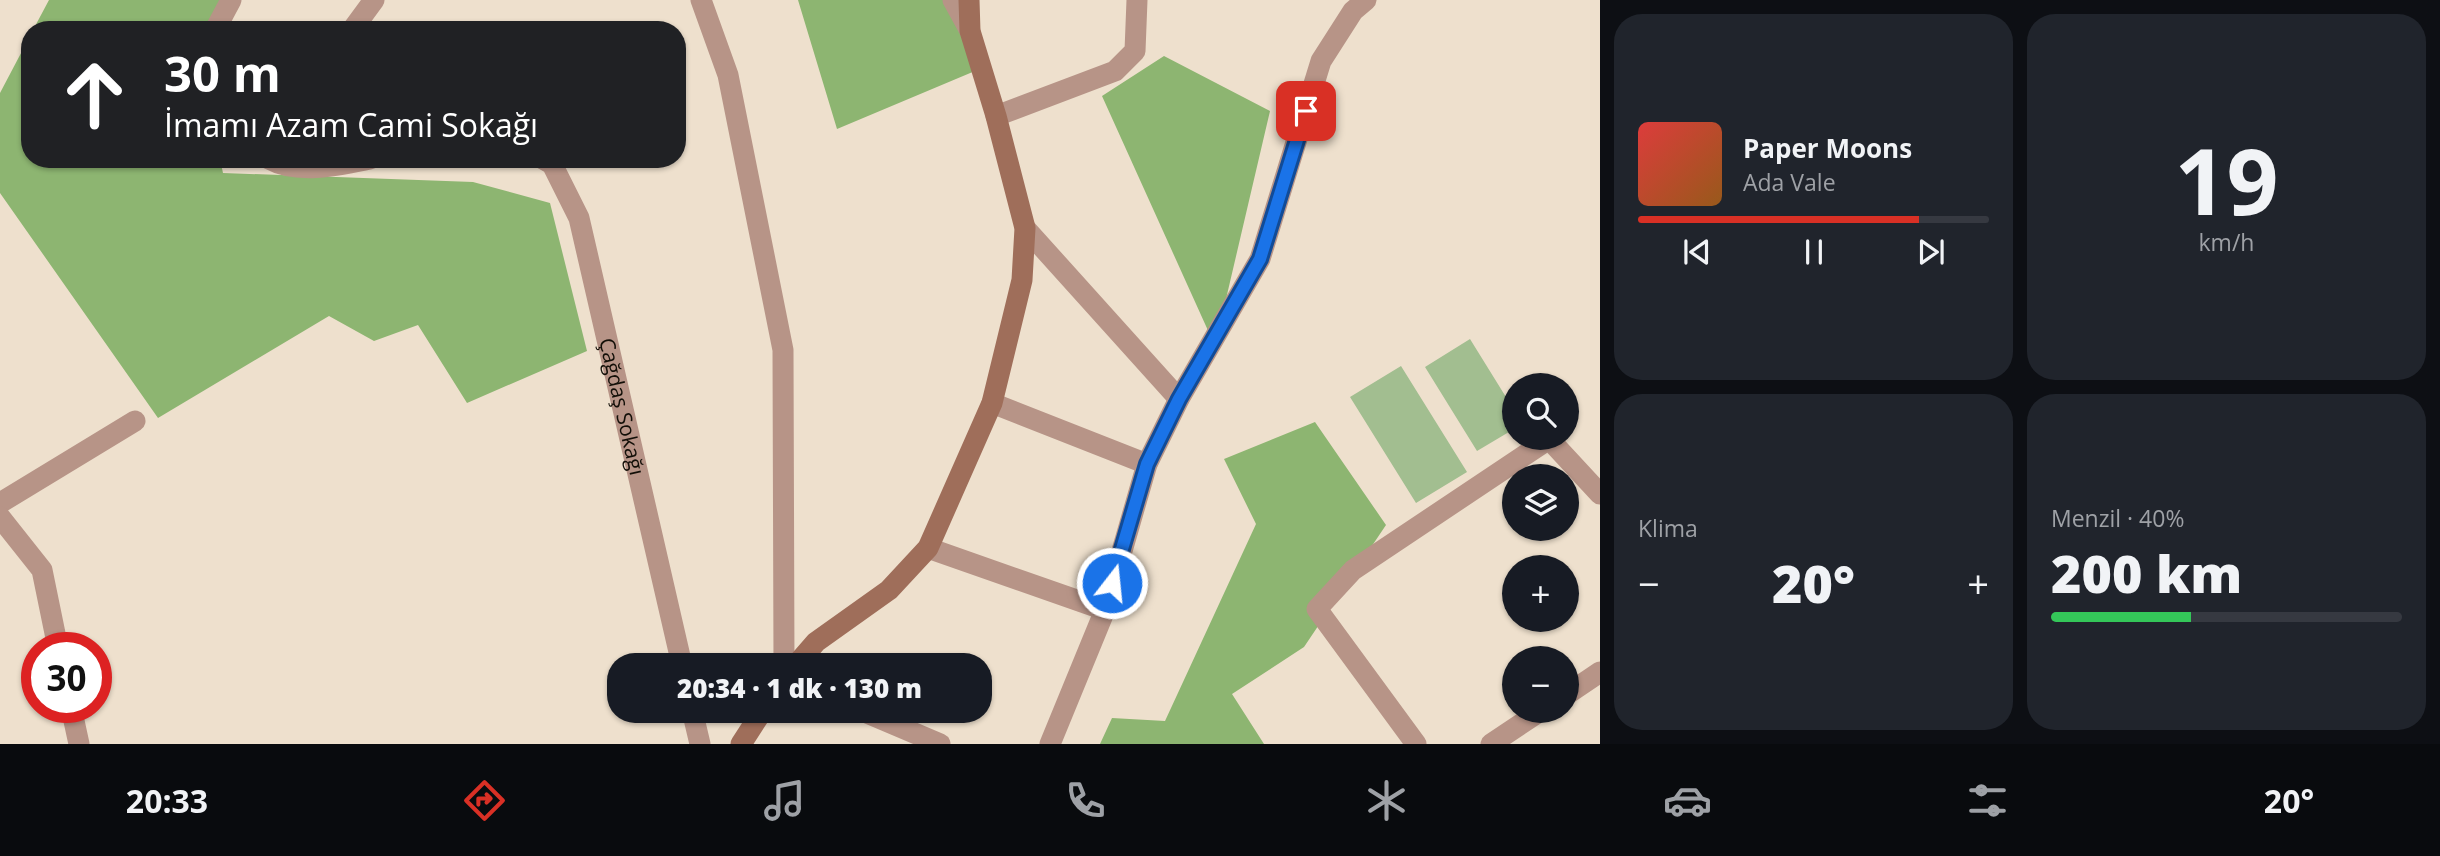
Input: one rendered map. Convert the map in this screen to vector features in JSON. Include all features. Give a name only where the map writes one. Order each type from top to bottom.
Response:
[{"type":"main road","points":[[806,653],[816,642],[889,590],[928,548],[992,403],[1022,280],[1025,229],[996,116],[970,31],[969,0]]},
{"type":"main road","points":[[741,744],[755,723]]},
{"type":"street","points":[[220,21],[231,0]]},
{"type":"street","points":[[359,21],[374,0]]},
{"type":"street","points":[[701,0],[728,75],[783,350],[784,653]]},
{"type":"street","points":[[953,0],[970,31]]},
{"type":"street","points":[[996,116],[1115,71],[1135,51],[1137,0]]},
{"type":"street","points":[[1050,744],[1105,610],[1147,464],[1179,399],[1260,259],[1321,61],[1353,11],[1366,0]]},
{"type":"street","name":"Çağdaş Sokağı","points":[[554,168],[579,218],[679,653]]},
{"type":"street","points":[[1025,229],[1179,399]]},
{"type":"street","points":[[992,403],[1147,464]]},
{"type":"street","points":[[0,503],[135,421]]},
{"type":"street","points":[[1416,744],[1317,609],[1353,570],[1549,439],[1600,494]]},
{"type":"street","points":[[0,517],[42,570],[55,632]]},
{"type":"street","points":[[928,548],[1105,610]]},
{"type":"street","points":[[1579,686],[1600,672]]},
{"type":"street","points":[[74,723],[79,744]]},
{"type":"street","points":[[695,723],[700,744]]},
{"type":"street","points":[[891,723],[940,744]]},
{"type":"street","points":[[1491,744],[1522,723]]},
{"type":"green space","points":[[49,0],[220,0],[215,21],[38,21]]},
{"type":"green space","points":[[798,0],[948,0],[975,71],[837,129]]},
{"type":"green space","points":[[21,53],[21,168],[222,168],[223,173],[473,182],[550,203],[587,351],[467,403],[418,325],[374,341],[329,316],[158,418],[0,193],[0,93]]},
{"type":"green space","points":[[1164,56],[1270,111],[1215,346],[1102,96]]},
{"type":"green space","points":[[1470,339],[1502,391],[1502,436],[1477,451],[1425,367]]},
{"type":"green space","points":[[1401,366],[1467,472],[1416,503],[1350,397]]},
{"type":"green space","points":[[1315,422],[1386,525],[1304,647],[1232,694],[1264,744],[1100,744],[1112,718],[1165,721],[1256,524],[1224,459]]},
{"type":"route","points":[[1112,583],[1147,464],[1179,399],[1260,259],[1306,111]]}]
